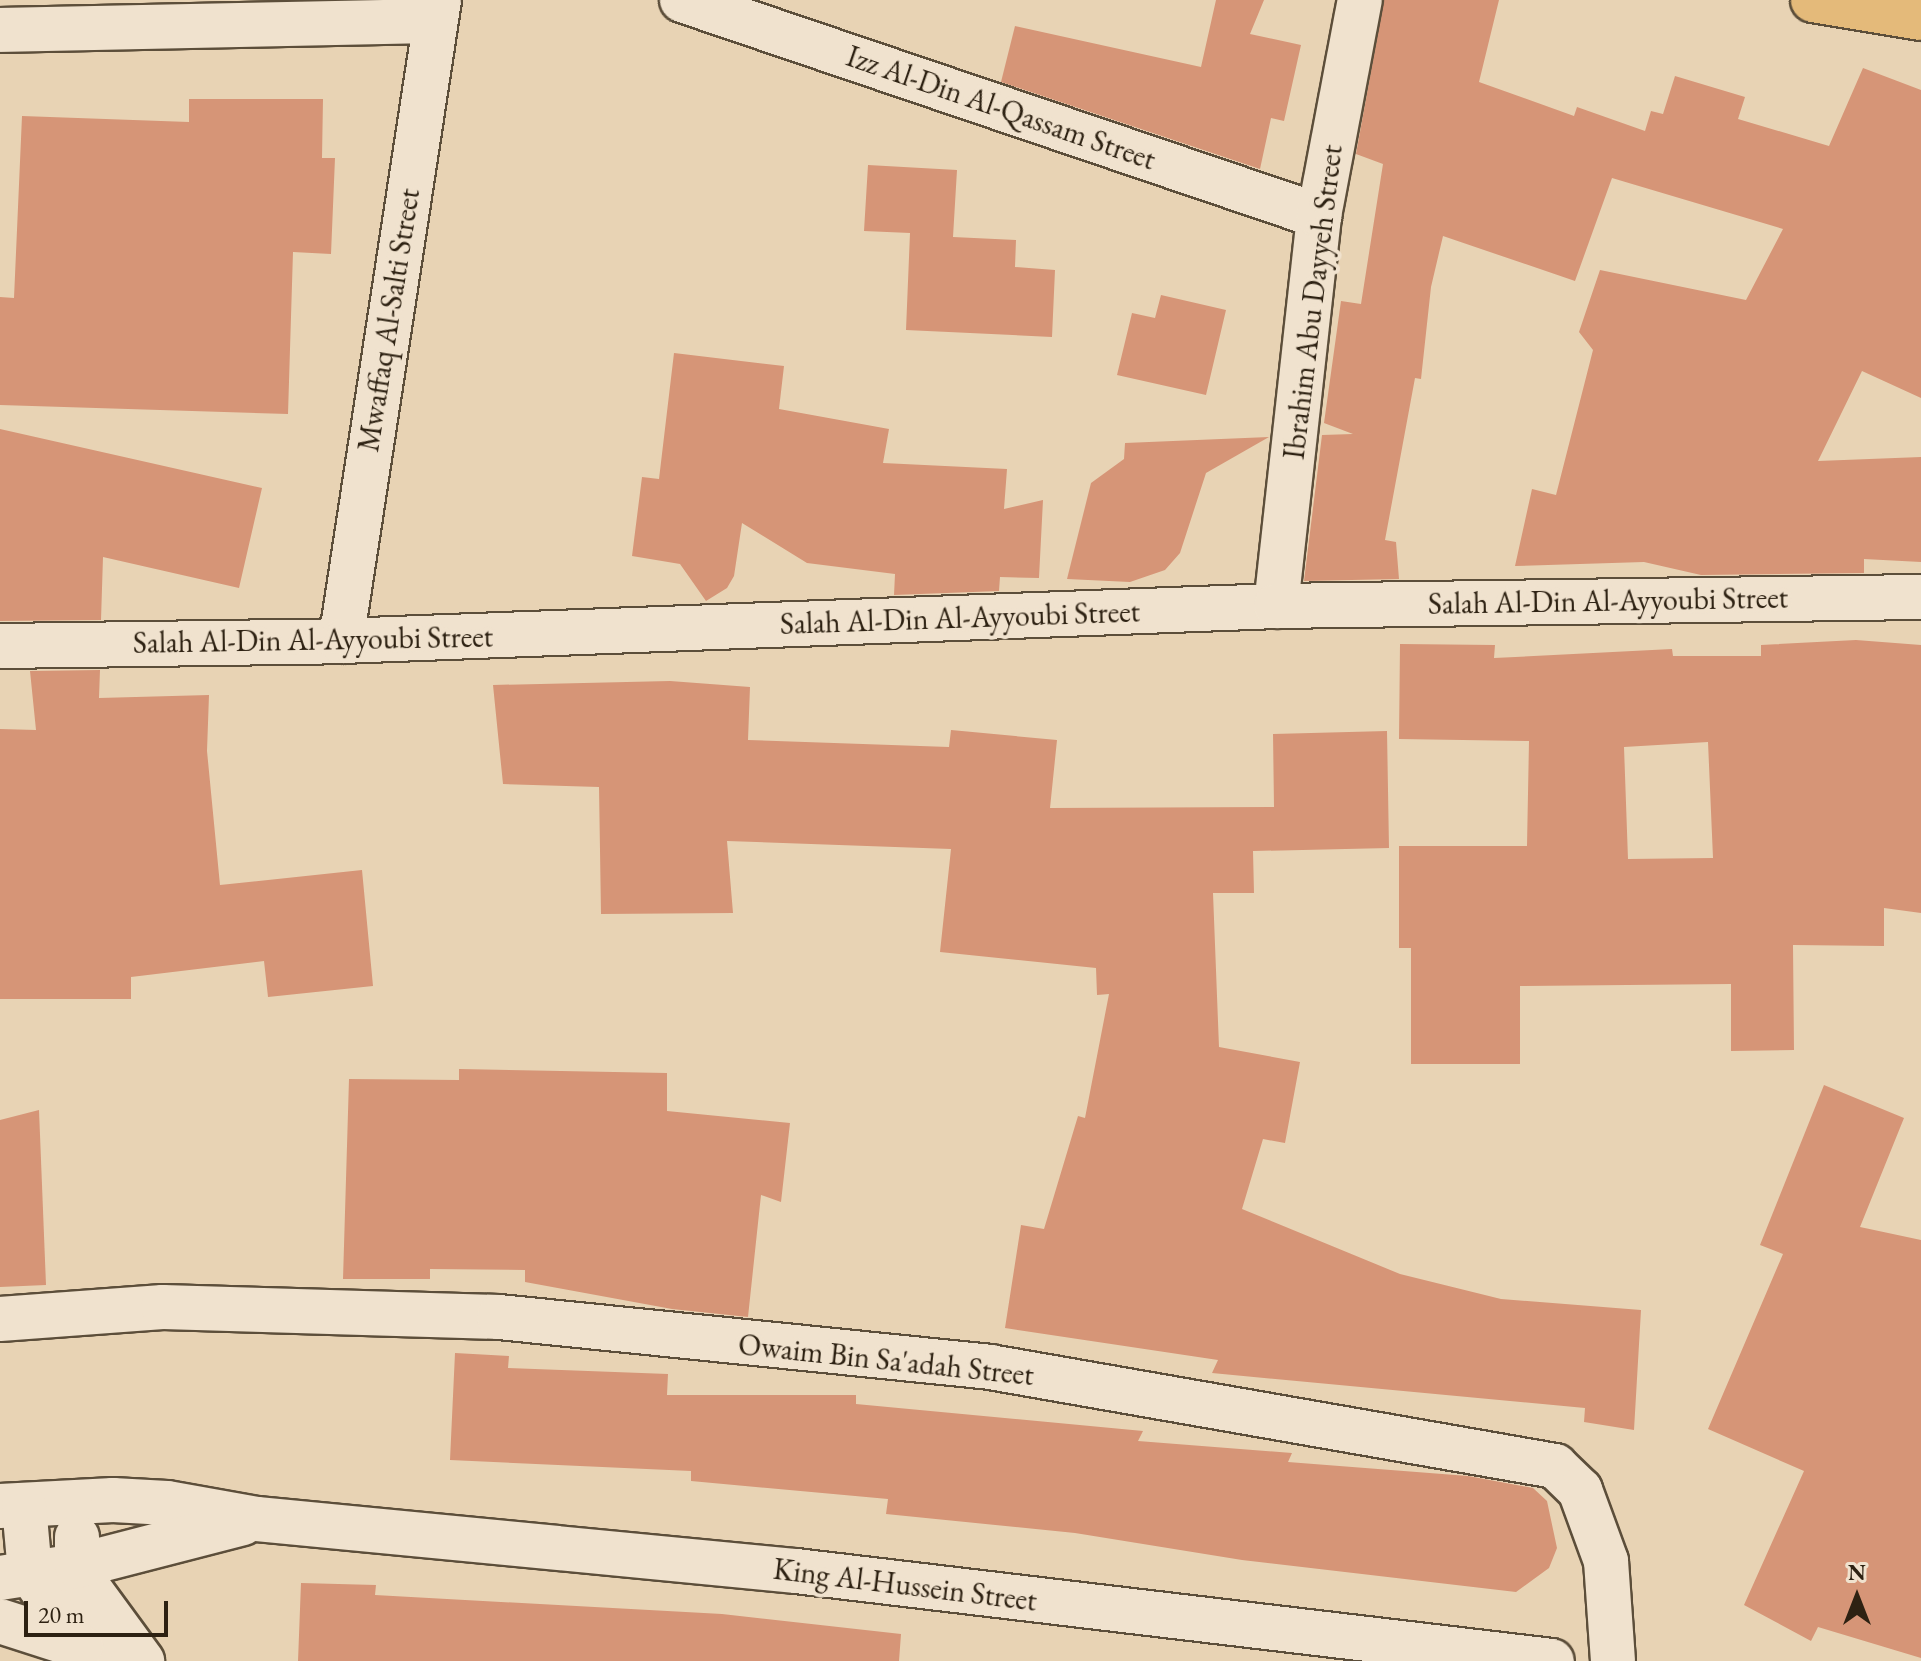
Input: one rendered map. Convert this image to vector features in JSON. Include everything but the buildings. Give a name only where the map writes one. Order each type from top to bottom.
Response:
[{"type":"main road","points":[[1826,2],[1921,18]]},
{"type":"street","name":"Izz Al-Din Al-Qassam Street","points":[[682,0],[1319,216]]},
{"type":"street","name":"Ibrahim Abu Dayyeh Street","points":[[1276,606],[1319,216],[1360,0]]},
{"type":"street","points":[[0,30],[99,14],[437,11]]},
{"type":"street","name":"Mwaffaq Al-Salti Street","points":[[341,641],[437,11]]},
{"type":"street","name":"Salah Al-Din Al-Ayyoubi Street","points":[[0,646],[341,641],[1276,606],[1921,597]]},
{"type":"street","name":"Owaim Bin Sa'adah Street","points":[[0,1319],[163,1307],[499,1317],[990,1367],[1555,1466],[1580,1490],[1606,1561],[1613,1661]]},
{"type":"street","points":[[76,1502],[77,1566],[142,1661]]},
{"type":"street","name":"King Al-Hussein Street","points":[[12,1506],[76,1502],[167,1503],[257,1519],[796,1571],[1552,1661]]},
{"type":"street","points":[[12,1506],[15,1575],[98,1654]]},
{"type":"street","name":"King Al-Hussein Street","points":[[15,1575],[77,1566],[257,1519]]},
{"type":"street","points":[[0,1621],[98,1654]]}]
